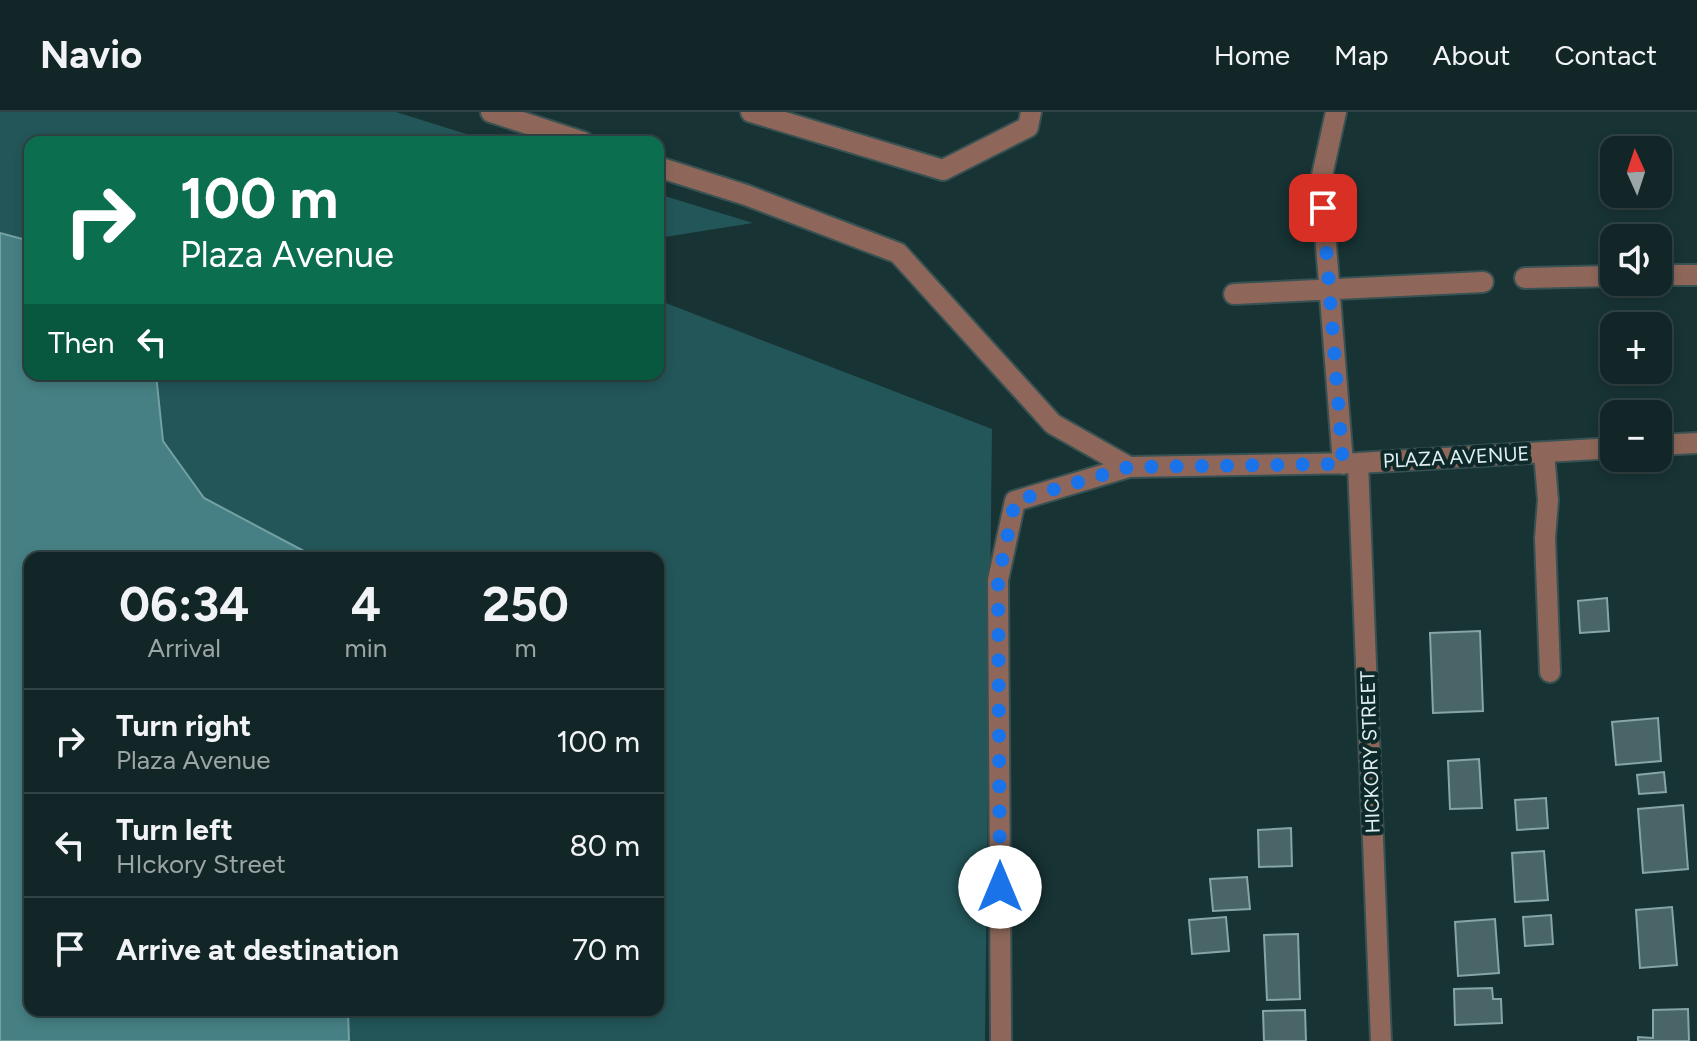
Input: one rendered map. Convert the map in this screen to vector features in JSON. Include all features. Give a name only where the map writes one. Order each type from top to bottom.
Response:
[{"type":"street","points":[[491,112],[565,136]]},
{"type":"street","points":[[751,112],[943,170],[1028,127],[1031,112]]},
{"type":"street","points":[[1336,112],[1321,180],[1329,290],[1350,464]]},
{"type":"street","points":[[664,169],[746,195],[898,253],[1053,424],[1129,467]]},
{"type":"street","points":[[1672,275],[1697,275]]},
{"type":"street","points":[[1525,278],[1600,276]]},
{"type":"street","points":[[1234,294],[1483,282]]},
{"type":"street","points":[[1672,444],[1697,443]]},
{"type":"street","name":"PLAZA AVENUE","points":[[1001,1041],[998,580],[1015,501],[1129,467],[1350,464],[1600,449]]},
{"type":"street","points":[[1544,452],[1548,500],[1545,538],[1550,672]]},
{"type":"street","name":"HICKORY STREET","points":[[1350,464],[1381,1041]]},
{"type":"shaded area","points":[[0,112],[396,112],[473,136],[24,136],[24,239],[0,233]]},
{"type":"shaded area","points":[[664,196],[753,223],[664,237]]},
{"type":"shaded area","points":[[0,233],[24,239],[24,380],[157,380],[163,441],[204,498],[306,552],[24,552],[24,1016],[348,1016],[349,1041],[0,1041]]},
{"type":"shaded area","points":[[664,302],[992,429],[985,1041],[349,1041],[348,1016],[664,1016],[664,552],[306,552],[204,498],[163,441],[157,380],[664,380]]},
{"type":"building","points":[[1607,598],[1609,631],[1580,633],[1578,601]]},
{"type":"building","points":[[1480,631],[1483,711],[1433,713],[1430,633]]},
{"type":"building","points":[[1658,718],[1661,761],[1616,765],[1612,722]]},
{"type":"building","points":[[1479,759],[1482,808],[1450,809],[1448,761]]},
{"type":"building","points":[[1664,772],[1666,792],[1639,794],[1637,775]]},
{"type":"building","points":[[1546,798],[1548,828],[1517,830],[1515,800]]},
{"type":"building","points":[[1683,805],[1688,869],[1643,873],[1638,809]]},
{"type":"building","points":[[1291,828],[1292,866],[1259,867],[1258,830]]},
{"type":"building","points":[[1544,851],[1548,900],[1515,902],[1512,853]]},
{"type":"building","points":[[1247,877],[1250,909],[1213,911],[1210,879]]},
{"type":"building","points":[[1672,907],[1677,965],[1640,968],[1636,910]]},
{"type":"building","points":[[1551,915],[1553,944],[1525,946],[1523,917]]},
{"type":"building","points":[[1226,917],[1229,951],[1192,954],[1189,920]]},
{"type":"building","points":[[1495,919],[1499,973],[1458,976],[1455,922]]},
{"type":"building","points":[[1298,934],[1300,999],[1267,1000],[1264,935]]},
{"type":"building","points":[[1492,988],[1493,999],[1501,999],[1502,1023],[1455,1025],[1454,989]]},
{"type":"building","points":[[1688,1009],[1689,1041],[1638,1041],[1638,1037],[1653,1038],[1653,1010]]},
{"type":"building","points":[[1305,1010],[1306,1041],[1264,1041],[1263,1011]]},
{"type":"route","points":[[1000,887],[998,580],[1015,501],[1129,467],[1343,464],[1323,208]]}]
